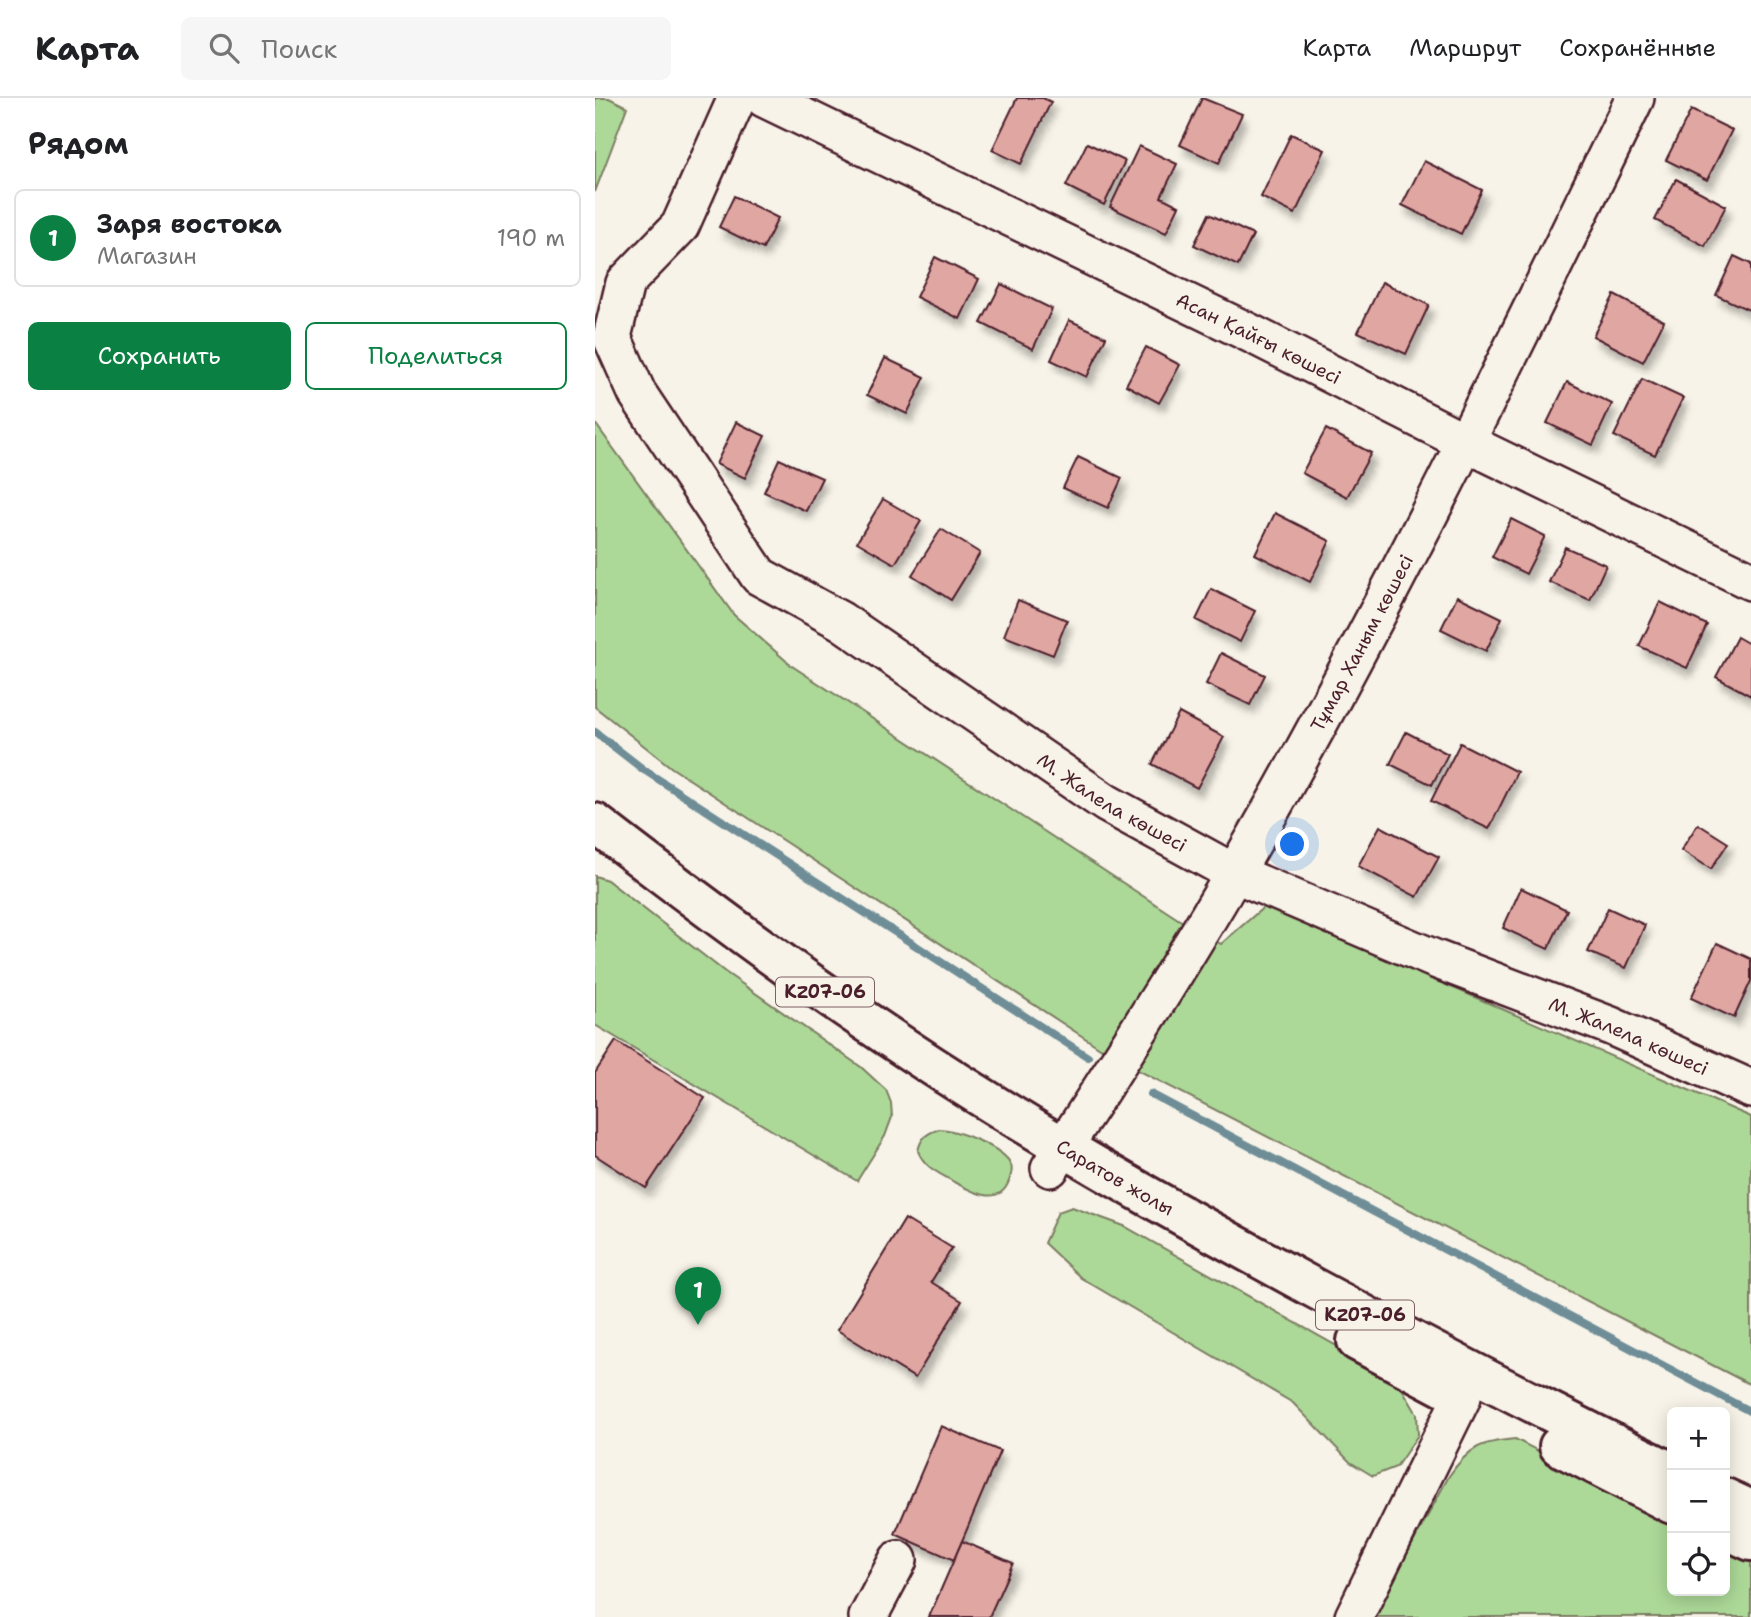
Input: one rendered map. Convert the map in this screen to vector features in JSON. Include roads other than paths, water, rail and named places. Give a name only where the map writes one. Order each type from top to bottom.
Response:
[{"type":"main road","name":"Саратов жолы","points":[[595,823],[685,893],[859,1016],[986,1100],[1057,1157],[1398,1364],[1667,1501]]},
{"type":"main road","name":"Саратов жолы","points":[[595,856],[830,1026],[977,1124],[1057,1157],[1224,1239],[1453,1363],[1668,1470]]},
{"type":"main road","points":[[1730,1500],[1751,1510]]},
{"type":"main road","points":[[1730,1531],[1751,1541]]},
{"type":"street","name":"М. Жалела көшесі","points":[[737,98],[680,226],[625,283],[612,337],[637,393],[759,576],[841,621],[1106,803],[1234,873],[1435,959],[1611,1026],[1751,1089]]},
{"type":"street","name":"Асан Қайғы көшесі","points":[[764,98],[1252,334],[1467,443],[1751,581]]},
{"type":"street","name":"Тұмар Ханым көшесі","points":[[1057,1157],[1120,1061],[1273,806],[1467,443],[1635,98]]},
{"type":"street","points":[[1354,1617],[1462,1397]]},
{"type":"street","points":[[868,1617],[898,1560]]},
{"type":"waterway","points":[[595,732],[644,770],[1088,1057]]},
{"type":"waterway","points":[[1151,1094],[1751,1412]]},
{"type":"place","name":"Заря востока","points":[[698,1325]]}]
